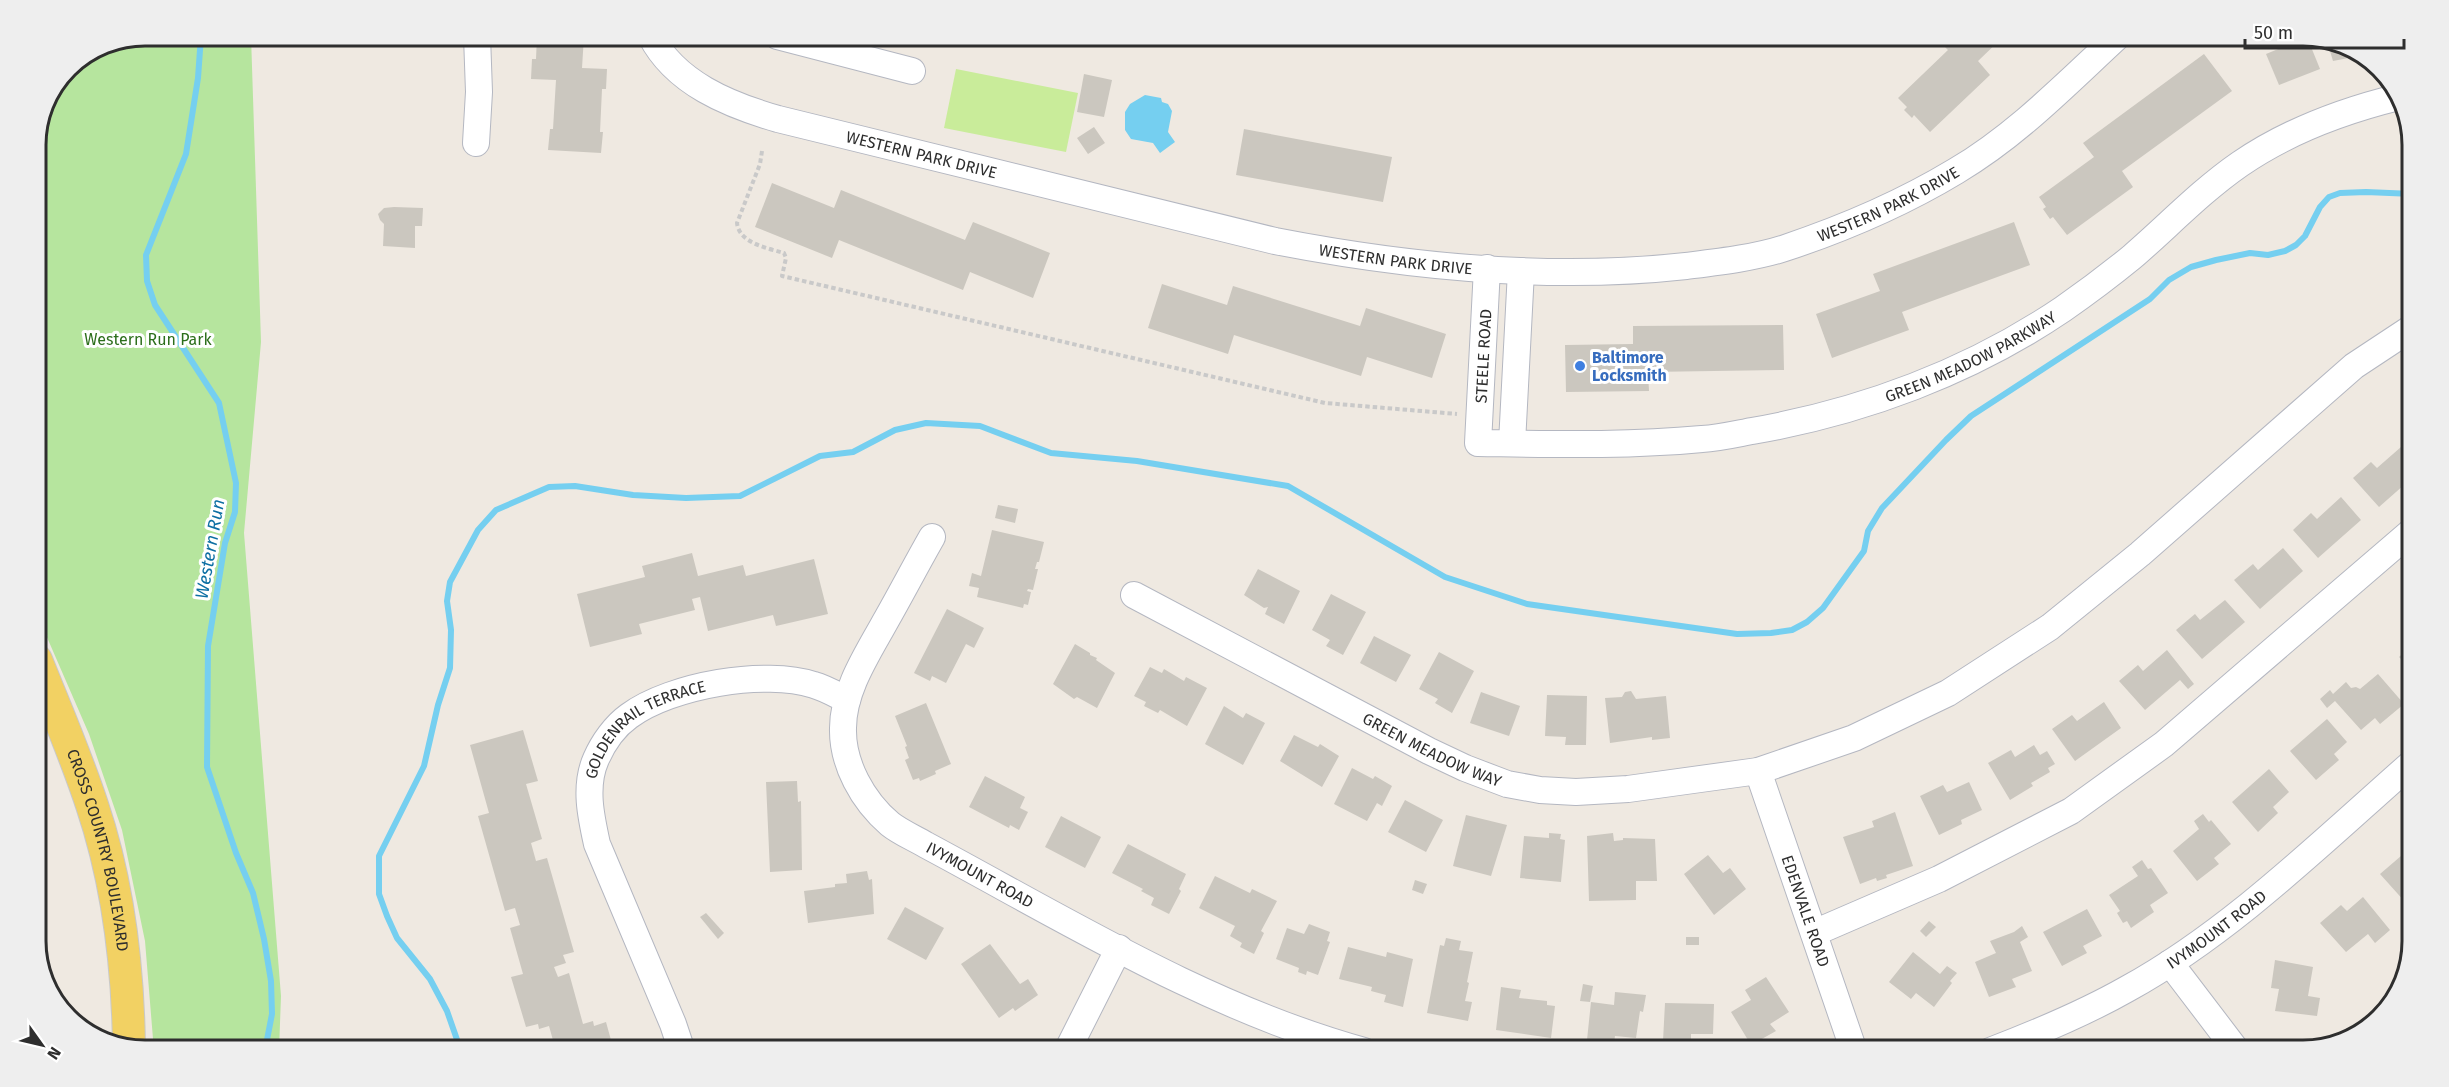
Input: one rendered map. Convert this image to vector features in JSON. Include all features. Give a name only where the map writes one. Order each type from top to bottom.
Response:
[{"type":"main road","name":"CROSS COUNTRY BOULEVARD","points":[[47,688],[92,805],[106,857],[118,915],[126,979],[129,1039]]},
{"type":"street","points":[[476,143],[479,92],[477,46]]},
{"type":"street","name":"WESTERN PARK DRIVE","points":[[659,46],[673,65],[696,84],[740,107],[778,119],[1275,241],[1344,255],[1521,271],[1641,271],[1716,262],[1784,248],[1893,206],[1958,170],[2009,134],[2107,46]]},
{"type":"street","points":[[814,46],[912,72]]},
{"type":"street","name":"GREEN MEADOW PARKWAY","points":[[1478,443],[1614,445],[1705,439],[1815,418],[1866,404],[1916,386],[1970,362],[2062,310],[2132,257],[2205,191],[2274,143],[2310,125],[2352,110],[2391,100]]},
{"type":"street","name":"STEELE ROAD","points":[[1478,443],[1487,268]]},
{"type":"street","name":"STEELE ROAD","points":[[1512,443],[1521,271]]},
{"type":"street","points":[[1758,771],[1854,738],[1903,716],[1948,693],[1999,662],[2094,593],[2354,366],[2402,334]]},
{"type":"street","name":"IVYMOUNT ROAD","points":[[932,537],[863,663],[847,700],[843,727],[846,749],[853,775],[867,800],[891,824],[926,845],[1200,990],[1271,1021],[1330,1040]]},
{"type":"street","points":[[1814,933],[1939,879],[2071,811],[2164,744],[2402,539]]},
{"type":"street","name":"GREEN MEADOW WAY","points":[[1134,595],[1429,751],[1507,784],[1540,790],[1576,792],[1628,789],[1758,771]]},
{"type":"street","name":"GOLDENRAIL TERRACE","points":[[678,1040],[597,844],[590,814],[590,787],[595,760],[607,738],[629,716],[654,702],[700,687],[743,679],[789,680],[814,685],[847,700]]},
{"type":"street","name":"EDENVALE ROAD","points":[[1758,771],[1850,1040]]},
{"type":"street","name":"IVYMOUNT ROAD","points":[[2019,1040],[2058,1025],[2128,989],[2170,963],[2225,924],[2402,771]]},
{"type":"street","points":[[1073,1040],[1119,948]]},
{"type":"street","points":[[2170,963],[2229,1040]]},
{"type":"path","points":[[762,151],[760,164],[737,223],[738,230],[743,237],[784,254],[786,258],[782,276],[1325,403],[1480,417]]},
{"type":"green space","name":"Western Run Park","points":[[146,46],[251,46],[261,342],[244,533],[281,996],[279,1040],[153,1040],[145,941],[122,830],[89,734],[47,637],[47,139],[50,120],[67,85],[80,71],[114,52]]},
{"type":"green space","points":[[956,69],[1078,93],[1066,152],[944,128]]},
{"type":"water","points":[[1145,95],[1161,98],[1162,102],[1168,104],[1172,111],[1168,132],[1175,142],[1160,153],[1153,143],[1131,139],[1125,130],[1125,112],[1130,104]]},
{"type":"building","points":[[537,46],[583,46],[582,68],[607,69],[606,89],[602,89],[601,153],[548,150],[550,129],[553,129],[556,80],[531,79],[532,59],[536,59]]},
{"type":"building","points":[[1944,46],[1994,46],[1978,61],[1990,75],[1930,132],[1914,115],[1912,118],[1904,110],[1907,107],[1898,98],[1948,50]]},
{"type":"building","points":[[2285,46],[2311,47],[2320,69],[2279,85],[2266,54]]},
{"type":"building","points":[[2330,50],[2349,58],[2333,61]]},
{"type":"building","points":[[2204,54],[2232,91],[2122,171],[2133,187],[2067,235],[2053,217],[2050,219],[2039,197],[2094,157],[2083,143]]},
{"type":"building","points":[[1084,74],[1112,80],[1104,117],[1077,112]]},
{"type":"building","points":[[1094,127],[1105,143],[1088,154],[1077,138]]},
{"type":"building","points":[[1244,129],[1392,157],[1383,202],[1236,175]]},
{"type":"building","points":[[772,183],[834,208],[841,190],[965,240],[973,222],[1050,253],[1033,298],[970,272],[963,290],[839,240],[832,258],[755,227]]},
{"type":"building","points":[[384,208],[423,208],[422,226],[415,226],[415,248],[383,246],[384,224],[378,214]]},
{"type":"building","points":[[2014,222],[2030,265],[1902,312],[1909,330],[1832,358],[1816,314],[1880,291],[1873,274]]},
{"type":"building","points":[[1162,284],[1227,305],[1233,286],[1360,326],[1366,308],[1446,334],[1432,378],[1367,357],[1361,376],[1234,335],[1228,354],[1148,328]]},
{"type":"building","points":[[1783,325],[1784,370],[1648,372],[1649,391],[1566,392],[1565,345],[1633,344],[1633,326]]},
{"type":"building","points":[[2402,448],[2402,487],[2379,507],[2353,478],[2371,462],[2377,468]]},
{"type":"building","points":[[2341,497],[2361,520],[2318,558],[2293,530],[2311,513],[2317,519]]},
{"type":"building","points":[[998,505],[1018,509],[1015,523],[995,518]]},
{"type":"building","points":[[992,530],[1044,542],[1035,569],[1038,569],[1033,590],[1028,589],[1027,591],[1031,592],[1028,605],[1024,604],[1023,608],[977,597],[979,588],[969,586],[972,573],[981,576]]},
{"type":"building","points":[[2283,548],[2303,571],[2260,609],[2234,580],[2253,564],[2258,570]]},
{"type":"building","points":[[692,553],[698,576],[743,565],[746,576],[814,559],[828,614],[776,626],[773,615],[708,631],[700,597],[692,599],[695,610],[639,624],[642,634],[590,647],[577,594],[645,577],[642,566]]},
{"type":"building","points":[[1258,569],[1300,591],[1284,624],[1265,614],[1268,607],[1264,608],[1244,595]]},
{"type":"building","points":[[1331,594],[1366,612],[1343,655],[1326,646],[1330,640],[1312,630]]},
{"type":"building","points":[[2225,600],[2245,622],[2202,659],[2176,630],[2195,614],[2200,620]]},
{"type":"building","points":[[947,609],[984,628],[974,648],[966,644],[946,683],[932,676],[930,681],[914,673]]},
{"type":"building","points":[[1374,636],[1411,655],[1396,682],[1360,663]]},
{"type":"building","points":[[1075,644],[1115,673],[1097,708],[1077,697],[1074,699],[1053,684]]},
{"type":"building","points":[[2167,650],[2194,684],[2188,689],[2180,680],[2145,710],[2119,681],[2138,665],[2143,671]]},
{"type":"building","points":[[1439,652],[1474,671],[1452,713],[1435,703],[1438,699],[1419,689]]},
{"type":"building","points":[[1150,667],[1162,673],[1164,669],[1184,681],[1186,677],[1207,688],[1187,726],[1160,710],[1158,713],[1144,706],[1146,702],[1134,696]]},
{"type":"building","points":[[2378,674],[2402,702],[2402,706],[2380,724],[2375,718],[2361,730],[2335,701],[2327,708],[2320,699],[2330,690],[2333,694],[2346,682],[2351,688],[2360,689]]},
{"type":"building","points":[[1631,691],[1636,699],[1666,696],[1670,738],[1652,740],[1652,737],[1610,743],[1605,698],[1622,697],[1625,692]]},
{"type":"building","points":[[1481,692],[1520,706],[1509,736],[1470,723]]},
{"type":"building","points":[[1547,695],[1587,696],[1586,745],[1565,745],[1566,737],[1545,736]]},
{"type":"building","points":[[2104,702],[2121,728],[2075,761],[2052,729],[2072,715],[2077,721]]},
{"type":"building","points":[[926,703],[951,764],[920,781],[919,778],[913,780],[905,760],[909,758],[905,747],[907,746],[895,716]]},
{"type":"building","points":[[1224,706],[1243,718],[1246,713],[1265,723],[1243,765],[1205,744]]},
{"type":"building","points":[[2327,719],[2347,742],[2334,754],[2339,760],[2316,780],[2290,751]]},
{"type":"building","points":[[523,730],[538,781],[526,784],[542,839],[531,843],[536,861],[547,858],[574,952],[563,955],[566,963],[554,967],[558,977],[569,973],[583,1024],[593,1021],[594,1026],[606,1022],[611,1040],[553,1040],[549,1026],[539,1029],[538,1024],[526,1027],[511,977],[523,974],[510,928],[520,925],[515,908],[505,911],[478,816],[489,813],[470,745]]},
{"type":"building","points":[[1294,735],[1318,747],[1320,744],[1339,756],[1322,787],[1280,761]]},
{"type":"building","points":[[2034,745],[2040,755],[2047,751],[2055,764],[2048,768],[2050,772],[2031,783],[2033,786],[2010,800],[1988,763],[2011,750],[2015,757]]},
{"type":"building","points":[[1352,768],[1373,779],[1375,776],[1392,786],[1382,806],[1377,803],[1367,821],[1334,804]]},
{"type":"building","points":[[2269,769],[2289,792],[2273,807],[2278,813],[2258,832],[2232,802]]},
{"type":"building","points":[[985,776],[1025,797],[1020,808],[1028,812],[1019,830],[1010,825],[1009,828],[969,807]]},
{"type":"building","points":[[797,781],[798,802],[801,801],[802,870],[770,872],[766,782]]},
{"type":"building","points":[[1969,782],[1982,810],[1961,820],[1962,824],[1939,835],[1920,796],[1943,785],[1947,792]]},
{"type":"building","points":[[1405,800],[1443,820],[1426,852],[1388,832]]},
{"type":"building","points":[[1895,812],[1913,866],[1886,875],[1887,878],[1877,881],[1876,878],[1860,884],[1843,837],[1874,827],[1872,821]]},
{"type":"building","points":[[2203,814],[2231,844],[2214,858],[2219,864],[2197,881],[2173,851],[2199,829],[2194,821]]},
{"type":"building","points":[[1466,815],[1507,825],[1491,876],[1453,866]]},
{"type":"building","points":[[1061,816],[1101,837],[1085,868],[1045,847]]},
{"type":"building","points":[[1549,833],[1561,834],[1560,839],[1565,840],[1561,882],[1520,878],[1524,836],[1549,838]]},
{"type":"building","points":[[1613,833],[1614,841],[1623,840],[1623,838],[1655,839],[1657,881],[1636,881],[1636,900],[1589,901],[1587,836]]},
{"type":"building","points":[[1128,844],[1186,874],[1179,889],[1181,891],[1169,914],[1151,905],[1154,898],[1141,891],[1143,889],[1112,873]]},
{"type":"building","points":[[1708,855],[1723,873],[1730,868],[1746,889],[1714,915],[1684,874]]},
{"type":"building","points":[[2402,857],[2402,899],[2380,874]]},
{"type":"building","points":[[2142,860],[2148,869],[2151,868],[2168,893],[2150,905],[2154,912],[2131,928],[2127,921],[2123,923],[2117,913],[2120,911],[2109,895],[2138,876],[2132,867]]},
{"type":"building","points":[[867,871],[869,880],[872,879],[874,914],[808,923],[804,891],[835,887],[835,884],[847,883],[846,874]]},
{"type":"building","points":[[1215,876],[1250,893],[1252,889],[1277,901],[1261,931],[1264,933],[1254,954],[1240,947],[1242,943],[1230,936],[1235,926],[1199,908]]},
{"type":"building","points":[[1415,880],[1427,884],[1423,894],[1412,890]]},
{"type":"building","points":[[2363,897],[2390,930],[2375,943],[2368,934],[2346,952],[2320,923],[2341,905],[2347,911]]},
{"type":"building","points":[[905,907],[944,928],[926,960],[887,939]]},
{"type":"building","points":[[2087,909],[2102,936],[2083,946],[2087,953],[2062,966],[2043,932]]},
{"type":"building","points":[[706,913],[724,933],[718,939],[700,917]]},
{"type":"building","points":[[1929,921],[1936,927],[1926,937],[1920,931]]},
{"type":"building","points":[[1309,924],[1330,932],[1327,941],[1330,942],[1318,975],[1307,971],[1306,975],[1298,972],[1299,968],[1276,959],[1287,928],[1304,934]]},
{"type":"building","points":[[2022,926],[2028,937],[2020,942],[2032,971],[2012,979],[2016,987],[1989,997],[1975,962],[1996,953],[1990,941],[2014,932]]},
{"type":"building","points":[[1686,937],[1699,937],[1699,945],[1686,945]]},
{"type":"building","points":[[1446,938],[1461,941],[1459,950],[1473,952],[1465,1001],[1472,1002],[1468,1021],[1427,1013],[1440,945],[1444,946]]},
{"type":"building","points":[[990,944],[1020,984],[1028,979],[1038,995],[1015,1011],[1013,1008],[999,1018],[961,964]]},
{"type":"building","points":[[1348,947],[1386,957],[1387,952],[1413,959],[1403,1007],[1384,1002],[1386,995],[1371,991],[1372,987],[1339,979]]},
{"type":"building","points":[[1913,952],[1940,974],[1947,966],[1957,973],[1934,1007],[1916,993],[1911,999],[1889,982]]},
{"type":"building","points":[[2275,960],[2313,967],[2308,996],[2320,998],[2317,1016],[2275,1011],[2279,989],[2271,988]]},
{"type":"building","points":[[1766,977],[1789,1012],[1770,1024],[1776,1031],[1760,1040],[1748,1040],[1731,1012],[1751,1000],[1745,990]]},
{"type":"building","points":[[1583,984],[1593,986],[1590,1002],[1580,1001]]},
{"type":"building","points":[[1501,987],[1521,990],[1519,998],[1547,1001],[1547,1005],[1555,1006],[1551,1038],[1496,1030]]},
{"type":"building","points":[[1615,992],[1646,995],[1643,1012],[1640,1011],[1636,1038],[1615,1036],[1614,1040],[1587,1040],[1591,1002],[1614,1005]]},
{"type":"building","points":[[1665,1003],[1714,1004],[1713,1034],[1691,1034],[1691,1040],[1663,1040]]},
{"type":"waterway","name":"Western Run","points":[[200,46],[198,78],[186,154],[146,255],[147,281],[155,305],[219,403],[236,483],[235,512],[225,543],[208,646],[207,767],[236,853],[253,893],[264,939],[271,981],[272,1014],[267,1040]]},
{"type":"waterway","points":[[457,1040],[447,1011],[430,979],[397,938],[387,916],[379,894],[379,856],[424,766],[438,705],[450,668],[451,630],[447,601],[450,582],[478,530],[496,510],[549,487],[575,486],[633,495],[686,498],[740,496],[820,456],[853,452],[895,430],[926,423],[980,426],[1051,453],[1137,461],[1288,486],[1445,577],[1527,604],[1737,634],[1792,630],[1807,622],[1823,608],[1864,551],[1868,531],[1882,508],[1971,416],[2150,299],[2169,280],[2191,267],[2250,253],[2268,255],[2285,251],[2305,236],[2320,207],[2329,197],[2340,193],[2402,194]]},
{"type":"place","name":"Baltimore Locksmith","points":[[1580,366]]}]
